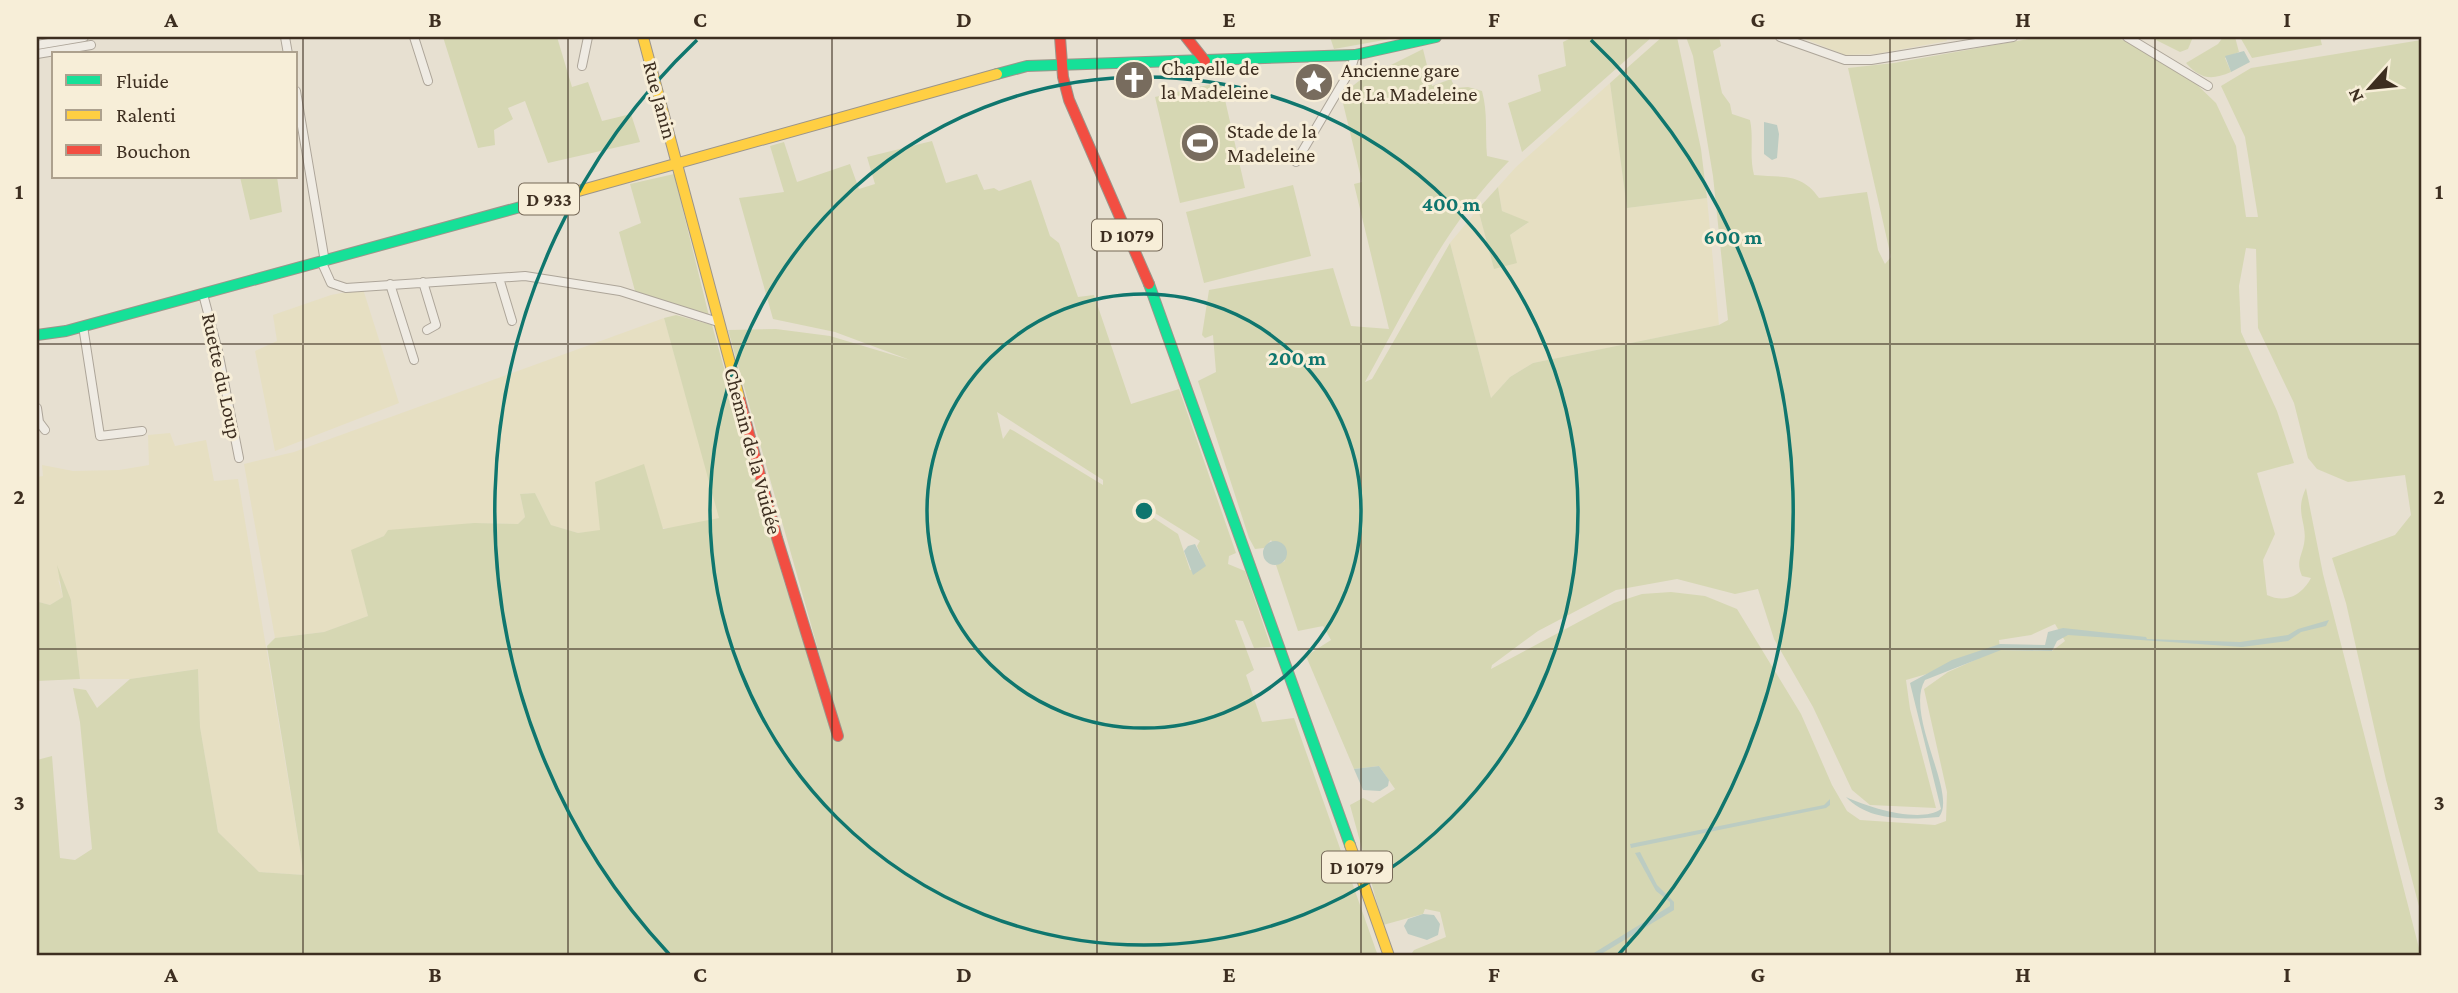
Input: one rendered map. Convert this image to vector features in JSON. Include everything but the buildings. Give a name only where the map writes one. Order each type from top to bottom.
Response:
[{"type":"main road","name":"Rue Janin","points":[[643,37],[676,163]]},
{"type":"main road","name":"D 1079","points":[[1060,37],[1065,88],[1157,300],[1188,383],[1387,951]]},
{"type":"main road","points":[[1186,37],[1205,61]]},
{"type":"main road","name":"D 933","points":[[37,335],[82,326],[324,262],[1027,66],[1355,55],[1436,37]]},
{"type":"main road","points":[[1065,88],[1072,76],[1086,66]]},
{"type":"main road","name":"Chemin de la Vuidée","points":[[676,163],[777,538],[838,736]]},
{"type":"street","points":[[37,45],[84,37]]},
{"type":"street","points":[[414,37],[428,81]]},
{"type":"street","points":[[582,66],[588,37]]},
{"type":"street","points":[[1780,37],[1845,60],[1858,60],[2013,37]]},
{"type":"street","points":[[2127,37],[2152,49],[2208,86]]},
{"type":"street","points":[[37,54],[91,45]]},
{"type":"street","points":[[1296,162],[1351,69],[1355,55]]},
{"type":"street","points":[[298,103],[324,262],[328,279],[335,286],[354,288],[525,276],[588,284],[718,322]]},
{"type":"street","points":[[499,278],[512,321]]},
{"type":"street","points":[[423,282],[436,325],[426,330]]},
{"type":"street","points":[[390,284],[414,360]]},
{"type":"street","name":"Ruette du Loup","points":[[203,294],[218,351],[239,458]]},
{"type":"street","points":[[82,326],[100,436],[142,431]]},
{"type":"street","points":[[37,408],[39,422],[45,430]]},
{"type":"shaded area","points":[[1800,37],[1946,37],[1947,41],[1876,54],[1845,55]]},
{"type":"shaded area","points":[[2244,51],[2250,62],[2231,72],[2225,56]]},
{"type":"shaded area","points":[[1610,83],[1627,208],[1707,198],[1719,325],[1533,363],[1510,377],[1491,398],[1450,243],[1478,209],[1494,269],[1510,235],[1528,223],[1502,211],[1498,187],[1516,167]]},
{"type":"shaded area","points":[[1764,122],[1777,125],[1779,134],[1777,158],[1772,160],[1764,154]]},
{"type":"shaded area","points":[[363,289],[399,403],[275,451],[255,351],[277,341],[273,315],[331,295]]},
{"type":"shaded area","points":[[664,318],[720,518],[684,527],[578,533],[551,525],[535,493],[520,494],[525,517],[518,524],[474,523],[384,536],[352,550],[368,616],[324,632],[275,638],[244,464],[294,452]]},
{"type":"shaded area","points":[[170,433],[175,446],[206,440],[214,481],[238,479],[304,875],[259,872],[218,832],[200,727],[198,669],[130,679],[80,679],[71,600],[58,579],[63,597],[50,605],[39,602],[37,477],[43,476],[42,465],[73,471],[119,470],[149,465],[148,435]]},
{"type":"shaded area","points":[[1275,541],[1283,545],[1287,553],[1283,561],[1275,565],[1267,561],[1263,553],[1267,545]]},
{"type":"shaded area","points":[[1195,544],[1206,566],[1193,575],[1184,551]]},
{"type":"shaded area","points":[[2329,620],[2326,626],[2301,632],[2288,641],[2242,647],[2068,635],[2057,641],[2052,651],[2001,650],[1925,680],[1920,695],[1921,713],[1942,791],[1943,806],[1939,817],[1914,819],[1877,815],[1865,811],[1846,797],[1880,809],[1908,814],[1921,815],[1941,809],[1910,683],[1952,660],[2000,644],[2045,645],[2048,632],[2063,628],[2147,639],[2240,642],[2288,635],[2298,629]]},
{"type":"shaded area","points":[[1379,766],[1389,780],[1388,786],[1380,791],[1363,790],[1354,769]]},
{"type":"shaded area","points":[[1830,799],[1830,805],[1826,808],[1631,848],[1630,844],[1824,805]]},
{"type":"shaded area","points":[[1640,852],[1657,885],[1674,902],[1674,910],[1598,956],[1589,956],[1670,906],[1670,902],[1656,891],[1635,853]]},
{"type":"shaded area","points":[[1423,914],[1434,915],[1440,924],[1438,935],[1427,940],[1408,934],[1404,926],[1408,919]]},
{"type":"green space","points":[[443,37],[557,37],[572,87],[588,82],[602,121],[631,114],[640,142],[548,163],[525,101],[508,108],[513,119],[494,130],[495,145],[478,148]]},
{"type":"green space","points":[[1330,37],[1401,37],[1334,49]]},
{"type":"green space","points":[[1573,37],[1652,37],[1522,152],[1508,103],[1541,91],[1538,75],[1566,66],[1563,42]]},
{"type":"green space","points":[[1662,37],[1677,37],[1701,149],[1707,198],[1627,208],[1610,83]]},
{"type":"green space","points":[[1686,37],[1719,37],[1721,46],[1713,51],[1722,93],[1730,104],[1732,114],[1750,120],[1754,175],[1798,180],[1819,198],[1867,192],[1878,250],[1885,264],[1891,257],[1848,68],[1894,63],[2040,37],[2113,37],[2135,44],[2191,79],[2216,103],[2236,146],[2246,217],[2258,217],[2245,137],[2221,86],[2251,68],[2421,40],[2421,914],[2386,780],[2346,603],[2332,558],[2395,535],[2411,515],[2405,475],[2348,482],[2317,469],[2308,458],[2294,403],[2258,328],[2256,249],[2246,248],[2239,286],[2241,332],[2277,411],[2294,463],[2257,473],[2275,534],[2263,560],[2267,595],[2281,599],[2293,596],[2303,589],[2311,578],[2302,576],[2299,567],[2305,536],[2301,505],[2306,488],[2323,574],[2421,956],[1410,956],[1414,950],[1446,937],[1440,912],[1425,909],[1423,914],[1383,925],[1350,805],[1363,798],[1373,803],[1395,789],[1379,766],[1354,769],[1306,656],[1331,640],[1323,626],[1298,631],[1276,565],[1285,561],[1271,540],[1264,548],[1255,549],[1249,538],[1198,381],[1216,372],[1213,335],[1205,338],[1202,335],[1209,290],[1333,268],[1351,326],[1389,329],[1354,184],[1362,182],[1341,95],[1359,81],[1423,49],[1432,86],[1451,79],[1455,88],[1468,87],[1482,91],[1486,115],[1487,156],[1509,161],[1486,185],[1447,238],[1365,382],[1372,379],[1450,243],[1491,398],[1510,377],[1533,363],[1719,325],[1728,320],[1713,176],[1693,56]],"holes":[[[1677,579],[1735,594],[1758,589],[1774,639],[1813,707],[1852,790],[1870,805],[1936,808],[1910,709],[1906,680],[1975,660],[1948,672],[1924,689],[1947,792],[1946,821],[1935,825],[1860,820],[1847,811],[1832,785],[1801,714],[1737,609],[1705,596],[1671,592],[1642,594],[1614,603],[1491,669],[1492,665],[1538,631],[1616,590]],[[2055,624],[2065,641],[2052,651],[2000,650],[1999,640],[2031,635]]]},
{"type":"green space","points":[[2150,37],[2193,37],[2188,49],[2180,52]]},
{"type":"green space","points":[[2223,37],[2235,37],[2239,52],[2225,58],[2231,72],[2207,77],[2197,73],[2186,63],[2218,44]]},
{"type":"green space","points":[[2240,37],[2320,37],[2322,45],[2252,58]]},
{"type":"green space","name":"Stade de la Madeleine","points":[[1221,82],[1245,188],[1180,203],[1155,97]]},
{"type":"green space","points":[[932,141],[946,183],[977,174],[984,190],[994,188],[999,191],[1031,180],[1050,236],[1059,243],[1078,297],[1094,295],[1131,404],[1179,389],[1236,553],[1229,556],[1228,564],[1245,571],[1271,647],[1254,648],[1243,621],[1235,620],[1254,670],[1246,675],[1262,722],[1294,718],[1378,956],[37,956],[37,760],[52,756],[60,858],[75,860],[92,849],[80,722],[73,688],[86,690],[97,708],[130,679],[198,669],[200,727],[218,832],[259,872],[304,875],[267,646],[275,638],[324,632],[368,616],[351,550],[384,536],[388,530],[474,523],[518,524],[525,517],[520,494],[535,493],[551,525],[578,533],[600,530],[595,482],[644,464],[663,529],[719,518],[664,318],[676,315],[712,325],[784,582],[828,715],[841,731],[728,330],[776,329],[830,336],[910,360],[835,332],[773,319],[739,198],[784,192],[770,146],[784,142],[797,182],[850,164],[859,189],[875,184],[867,157]],"holes":[[[997,412],[1103,480],[1103,485],[1010,429],[1003,439]],[[1142,505],[1200,541],[1197,546],[1205,566],[1190,570],[1178,534],[1143,511]]]},
{"type":"green space","points":[[674,174],[709,316],[635,291],[619,232],[641,223],[630,184]]},
{"type":"green space","points":[[240,178],[277,178],[282,212],[250,220]]},
{"type":"green space","points":[[1293,185],[1311,256],[1204,283],[1186,212]]},
{"type":"green space","points":[[1498,187],[1502,211],[1529,222],[1510,235],[1517,263],[1494,269],[1478,209]]},
{"type":"green space","points":[[57,565],[71,600],[80,679],[37,681],[37,594],[39,602],[50,605],[63,597]]},
{"type":"traffic: fast","points":[[997,74],[1027,66],[1355,55],[1436,37]]},
{"type":"traffic: fast","points":[[37,335],[66,331],[557,197]]},
{"type":"traffic: fast","points":[[1149,284],[1350,845]]},
{"type":"traffic: slow","points":[[643,37],[740,400]]},
{"type":"traffic: slow","points":[[557,197],[997,74]]},
{"type":"traffic: slow","points":[[1350,845],[1389,956]]},
{"type":"traffic: jam","points":[[1060,37],[1063,77],[1069,100],[1149,284]]},
{"type":"traffic: jam","points":[[1186,37],[1205,61]]},
{"type":"traffic: jam","points":[[740,400],[777,538],[838,736]]},
{"type":"place","name":"Chapelle de la Madeleine","points":[[1134,80]]},
{"type":"place","name":"Ancienne gare de La Madeleine","points":[[1314,82]]},
{"type":"place","name":"Stade de la Madeleine","points":[[1200,143]]}]
